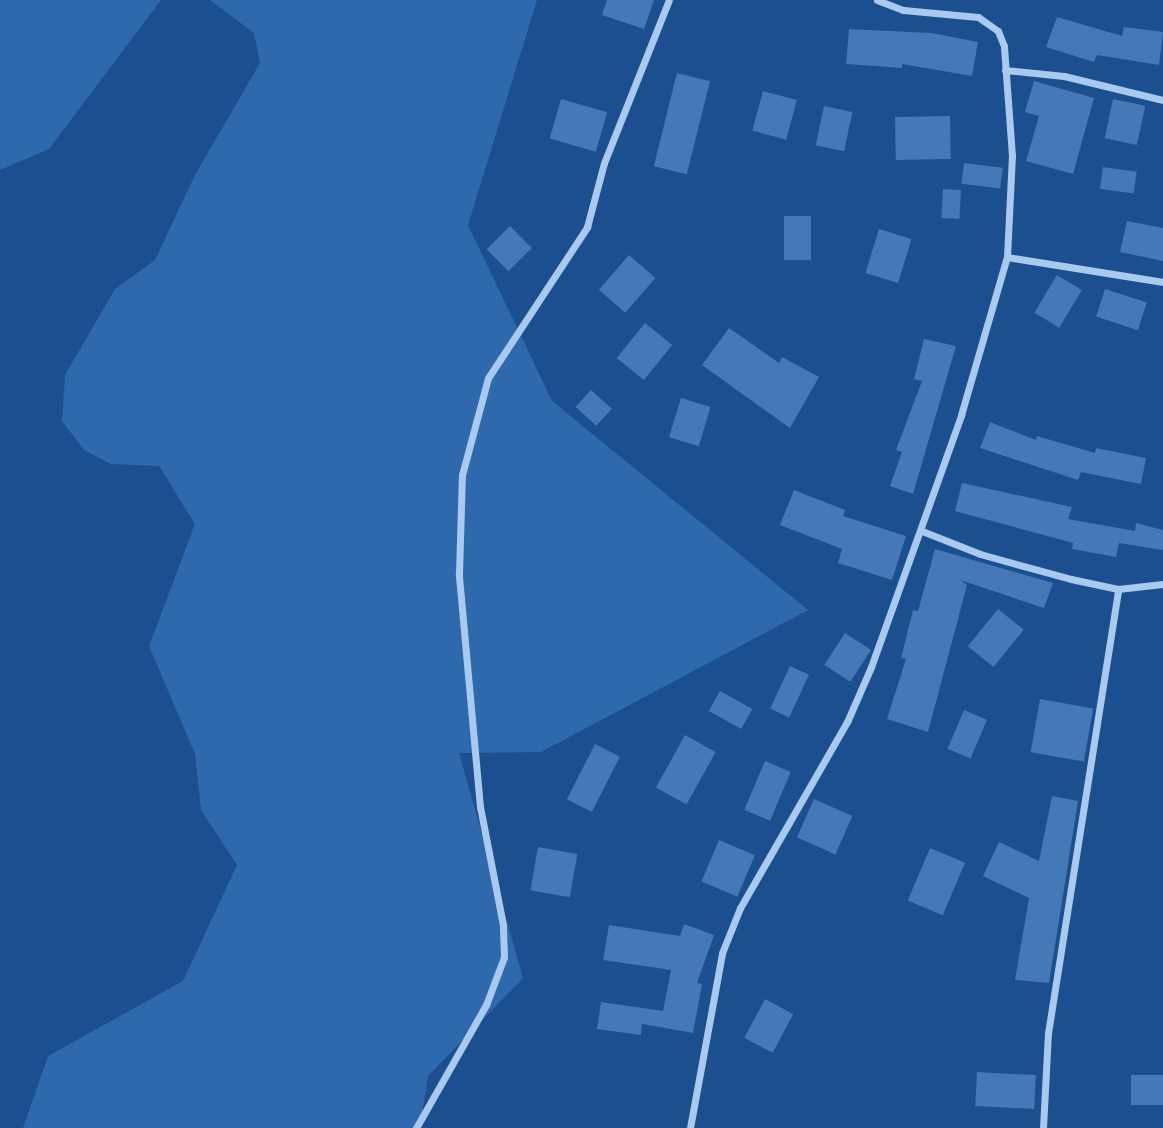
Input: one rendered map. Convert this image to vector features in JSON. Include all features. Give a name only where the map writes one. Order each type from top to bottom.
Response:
[{"type":"street","points":[[416,1128],[486,1005],[504,957],[503,925],[480,807],[459,574],[462,475],[488,378],[587,227],[604,163],[669,0]]},
{"type":"street","points":[[690,1128],[722,953],[740,908],[847,722],[922,531],[1007,257],[1012,156],[1002,39],[990,22],[957,14],[903,10],[877,0]]},
{"type":"street","points":[[1005,70],[1064,76],[1163,100]]},
{"type":"street","points":[[1007,257],[1163,282]]},
{"type":"street","points":[[922,531],[980,554],[1118,589],[1163,584]]},
{"type":"street","points":[[1043,1128],[1048,1033],[1118,589]]},
{"type":"shaded area","points":[[0,0],[161,0],[49,149],[0,170]]},
{"type":"shaded area","points":[[210,0],[537,0],[468,225],[552,401],[808,610],[541,752],[459,753],[523,978],[428,1076],[420,1128],[23,1128],[48,1056],[183,981],[237,865],[201,810],[195,754],[149,646],[195,524],[159,466],[111,464],[84,450],[62,421],[65,375],[115,289],[155,260],[195,175],[260,63],[254,33]]},
{"type":"building","points":[[607,0],[654,0],[644,29],[602,15]]},
{"type":"building","points":[[1057,17],[1122,36],[1124,27],[1163,32],[1159,65],[1097,55],[1094,62],[1046,47]]},
{"type":"building","points":[[849,29],[931,33],[978,42],[972,76],[902,64],[902,68],[846,64]]},
{"type":"building","points":[[677,73],[710,81],[687,174],[654,166]]},
{"type":"building","points":[[1034,81],[1094,98],[1073,174],[1026,161],[1039,116],[1025,112]]},
{"type":"building","points":[[763,91],[797,100],[786,140],[752,131]]},
{"type":"building","points":[[561,99],[607,112],[596,152],[550,138]]},
{"type":"building","points":[[1113,99],[1145,106],[1137,145],[1105,138]]},
{"type":"building","points":[[824,106],[852,112],[844,151],[816,145]]},
{"type":"building","points":[[950,116],[951,159],[896,160],[895,117]]},
{"type":"building","points":[[964,163],[1003,168],[1000,189],[961,184]]},
{"type":"building","points":[[1103,167],[1137,172],[1134,194],[1100,189]]},
{"type":"building","points":[[943,189],[961,190],[959,219],[941,218]]},
{"type":"building","points":[[784,216],[811,216],[811,260],[784,260]]},
{"type":"building","points":[[1127,221],[1163,228],[1163,261],[1120,252]]},
{"type":"building","points":[[510,226],[532,248],[509,271],[487,249]]},
{"type":"building","points":[[879,229],[912,239],[898,283],[866,273]]},
{"type":"building","points":[[629,255],[655,278],[625,313],[599,290]]},
{"type":"building","points":[[1057,275],[1082,290],[1059,328],[1034,313]]},
{"type":"building","points":[[1105,289],[1147,303],[1138,330],[1096,317]]},
{"type":"building","points":[[645,323],[672,345],[644,380],[617,358]]},
{"type":"building","points":[[729,328],[779,363],[782,357],[819,377],[790,428],[702,365]]},
{"type":"building","points":[[924,339],[956,346],[913,494],[890,486],[902,452],[896,450],[922,381],[914,379]]},
{"type":"building","points":[[591,390],[612,409],[596,426],[576,407]]},
{"type":"building","points":[[681,398],[711,407],[699,446],[669,437]]},
{"type":"building","points":[[990,422],[1036,440],[1037,436],[1095,453],[1096,448],[1146,458],[1141,484],[1081,472],[1078,480],[980,448]]},
{"type":"building","points":[[962,483],[1072,507],[1068,519],[1135,531],[1136,523],[1163,530],[1163,550],[1119,543],[1116,557],[1072,549],[1073,543],[955,511]]},
{"type":"building","points":[[794,490],[845,510],[843,516],[906,536],[892,580],[838,563],[842,549],[780,525]]},
{"type":"building","points":[[935,549],[1053,583],[1044,608],[960,580],[967,585],[928,732],[887,719],[906,659],[901,658],[913,610],[918,611]]},
{"type":"building","points":[[998,609],[1024,630],[993,667],[968,646]]},
{"type":"building","points":[[845,633],[871,650],[850,682],[824,665]]},
{"type":"building","points":[[790,666],[809,675],[789,717],[770,709]]},
{"type":"building","points":[[720,691],[752,709],[741,729],[709,711]]},
{"type":"building","points":[[1040,699],[1093,708],[1084,762],[1031,752]]},
{"type":"building","points":[[964,710],[987,720],[971,758],[948,749]]},
{"type":"building","points":[[685,735],[716,752],[687,804],[656,787]]},
{"type":"building","points":[[595,744],[620,757],[592,812],[567,799]]},
{"type":"building","points":[[765,761],[791,772],[770,821],[744,810]]},
{"type":"building","points":[[1052,796],[1078,801],[1049,983],[1015,980],[1029,898],[983,876],[999,842],[1039,861]]},
{"type":"building","points":[[814,799],[852,816],[835,854],[797,837]]},
{"type":"building","points":[[719,840],[755,855],[737,897],[701,881]]},
{"type":"building","points":[[538,847],[577,854],[570,897],[530,890]]},
{"type":"building","points":[[930,848],[965,863],[943,915],[908,900]]},
{"type":"building","points":[[684,924],[714,935],[697,983],[702,984],[693,1033],[642,1024],[641,1035],[597,1029],[601,1002],[663,1011],[671,970],[603,960],[609,925],[680,936]]},
{"type":"building","points":[[765,999],[793,1014],[773,1053],[744,1038]]},
{"type":"building","points":[[977,1072],[1036,1075],[1034,1109],[975,1106]]},
{"type":"building","points":[[1131,1075],[1163,1075],[1163,1105],[1131,1105]]}]
